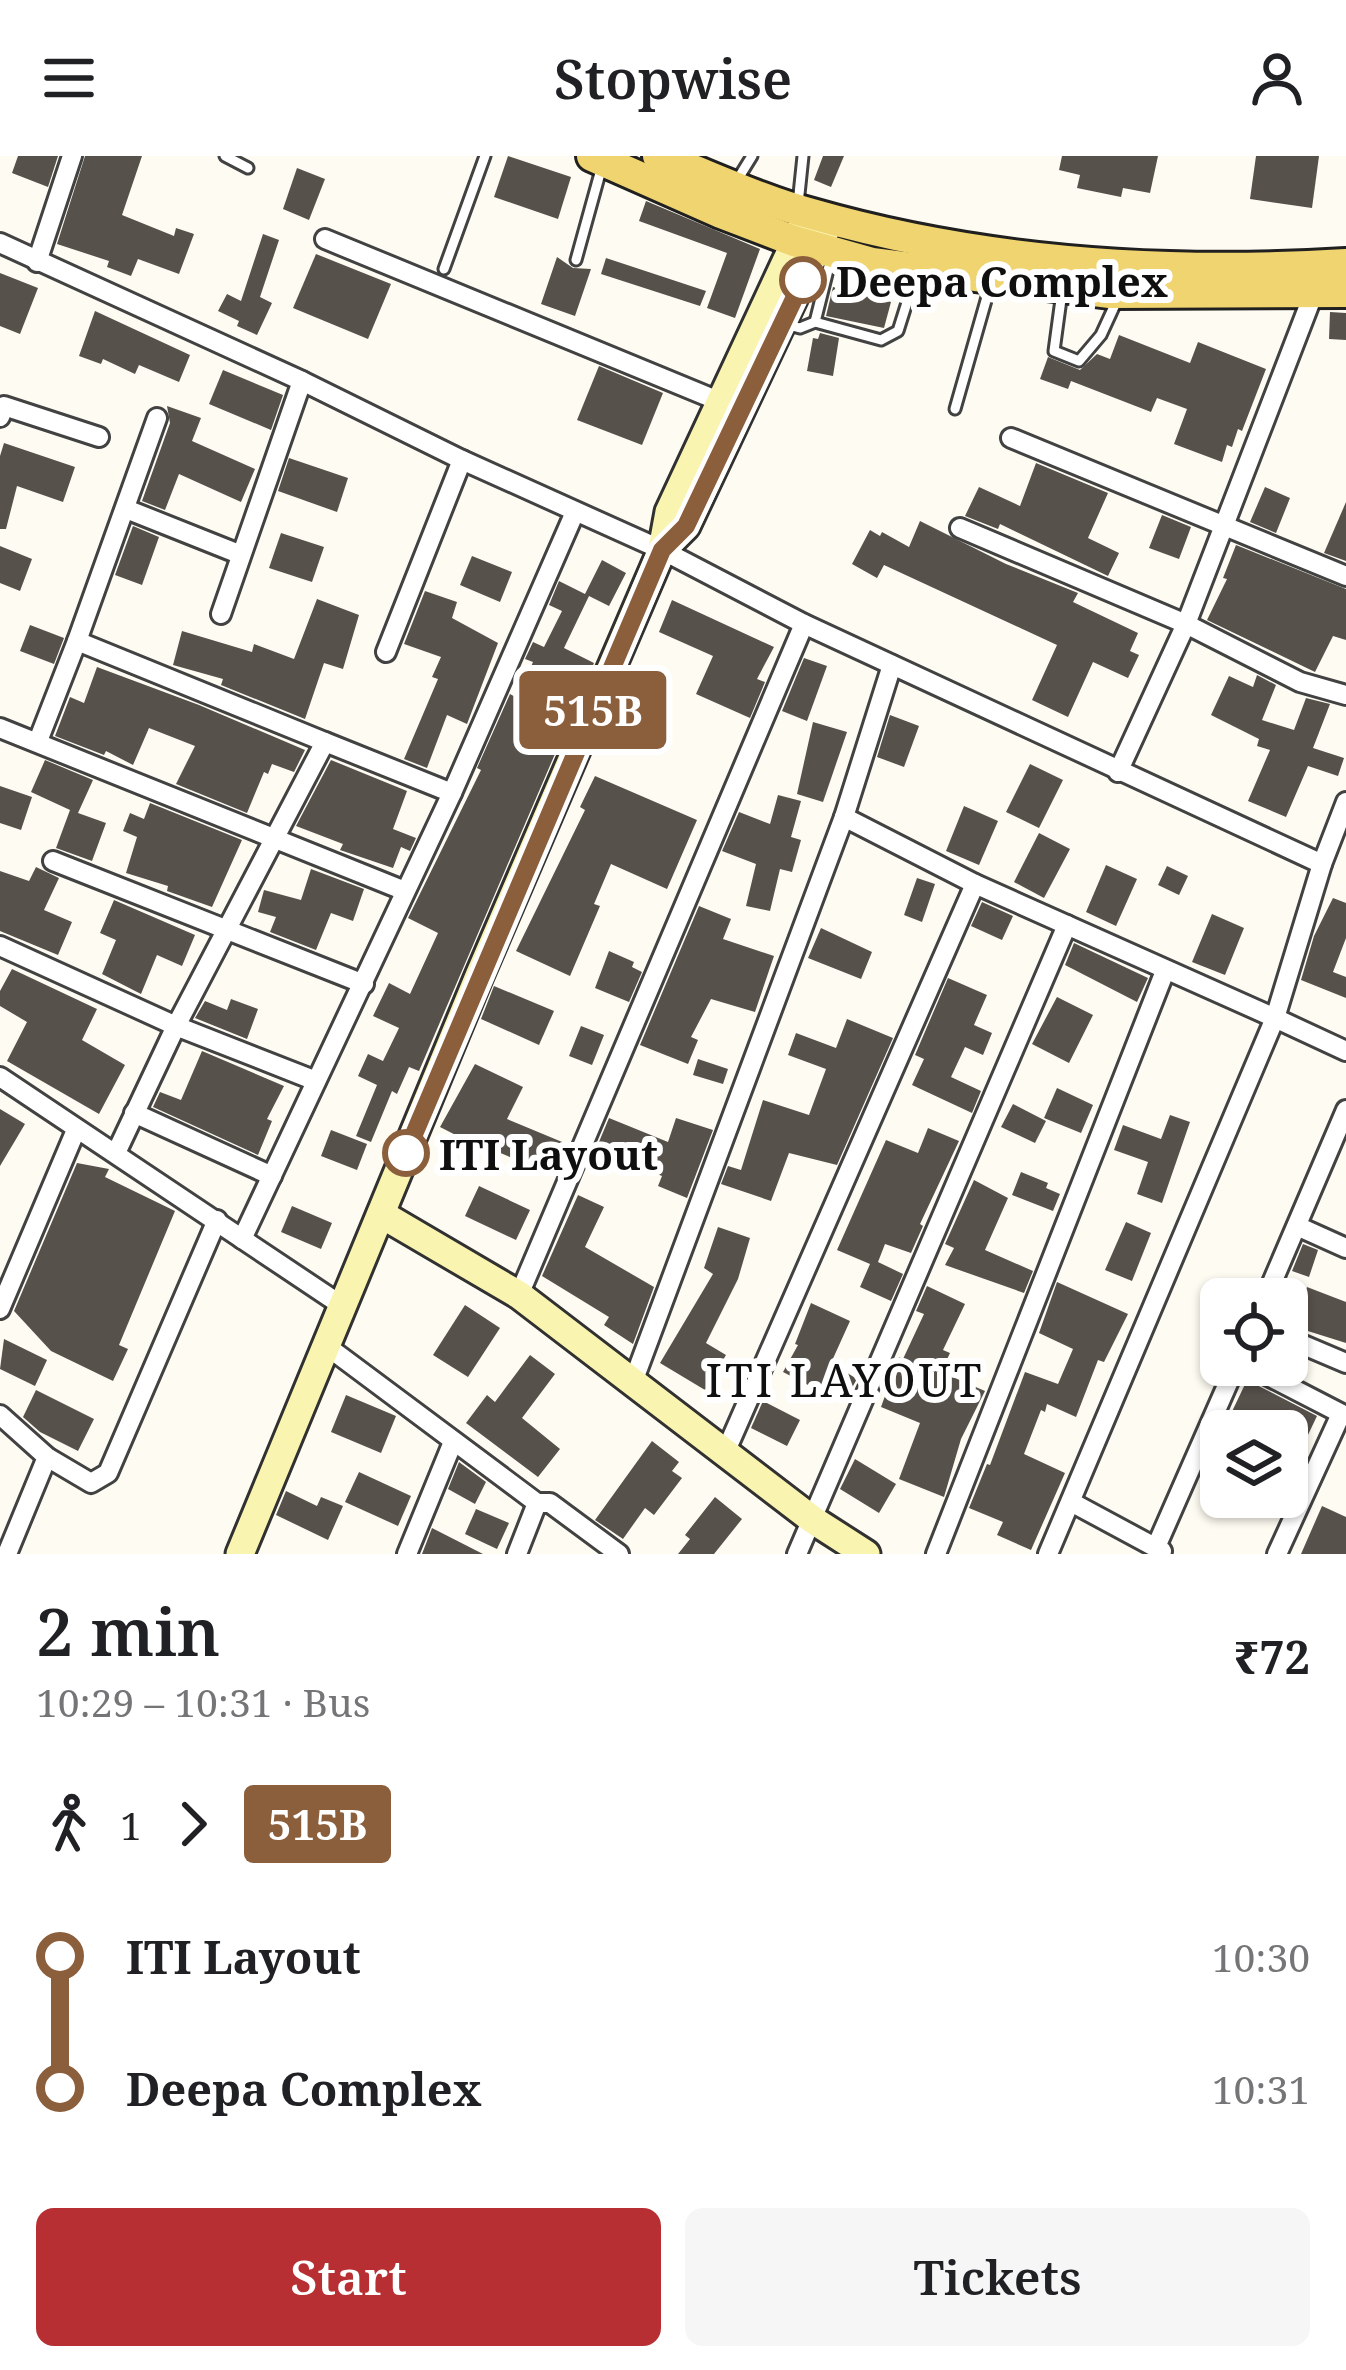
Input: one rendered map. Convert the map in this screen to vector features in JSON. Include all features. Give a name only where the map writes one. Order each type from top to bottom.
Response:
[{"type":"main road","points":[[658,156],[720,175],[872,262],[1121,293],[1346,292]]},
{"type":"main road","points":[[598,159],[813,230],[1089,266],[1244,270],[1346,264]]},
{"type":"main road","points":[[732,407],[784,324],[813,230]]},
{"type":"main road","points":[[243,1553],[662,550],[686,526],[732,407],[813,230]]},
{"type":"main road","points":[[381,1214],[519,1295],[813,1520],[866,1554]]},
{"type":"street","points":[[37,262],[72,156]]},
{"type":"street","points":[[325,239],[732,407]]},
{"type":"street","points":[[0,243],[1322,864]]},
{"type":"street","points":[[1118,772],[1186,624],[1312,295]]},
{"type":"street","points":[[221,614],[302,381]]},
{"type":"street","points":[[1,409],[99,436]]},
{"type":"street","points":[[38,741],[157,418]]},
{"type":"street","points":[[1011,437],[1346,576]]},
{"type":"street","points":[[386,652],[462,460]]},
{"type":"street","points":[[126,509],[239,554]]},
{"type":"street","points":[[242,1239],[452,793],[575,512]]},
{"type":"street","points":[[960,528],[1186,624],[1300,682],[1346,695]]},
{"type":"street","points":[[519,1295],[804,624]]},
{"type":"street","points":[[77,641],[452,793]]},
{"type":"street","points":[[633,1382],[844,818],[892,665]]},
{"type":"street","points":[[0,728],[405,891]]},
{"type":"street","points":[[116,1154],[176,1026],[325,742]]},
{"type":"street","points":[[1048,1554],[1275,1018],[1346,802]]},
{"type":"street","points":[[844,818],[975,884],[1346,1051]]},
{"type":"street","points":[[53,861],[364,984]]},
{"type":"street","points":[[725,1453],[975,884]]},
{"type":"street","points":[[797,1554],[1067,925]]},
{"type":"street","points":[[0,946],[176,1026],[316,1081]]},
{"type":"street","points":[[936,1554],[1165,971]]},
{"type":"street","points":[[0,1077],[344,1307]]},
{"type":"street","points":[[1274,1278],[1340,1143],[1346,1110]]},
{"type":"street","points":[[134,1113],[272,1176]]},
{"type":"street","points":[[0,1309],[76,1130]]},
{"type":"street","points":[[0,1415],[47,1457],[91,1483],[108,1473],[217,1220]]},
{"type":"street","points":[[1297,1226],[1346,1248]]},
{"type":"street","points":[[328,1347],[537,1504],[550,1503],[619,1554]]},
{"type":"street","points":[[1308,1347],[1346,1363]]},
{"type":"street","points":[[1071,1502],[1161,1551],[1228,1386]]},
{"type":"street","points":[[1277,1554],[1344,1415],[1288,1386]]},
{"type":"street","points":[[407,1554],[453,1442]]},
{"type":"street","points":[[7,1554],[47,1457]]},
{"type":"street","points":[[518,1554],[537,1504]]},
{"type":"lane","points":[[225,156],[248,168]]},
{"type":"lane","points":[[444,269],[485,156]]},
{"type":"lane","points":[[720,175],[752,156]]},
{"type":"lane","points":[[803,156],[813,230],[815,322]]},
{"type":"lane","points":[[576,260],[598,159]]},
{"type":"lane","points":[[784,324],[800,328],[815,322],[881,340],[898,331],[918,268]]},
{"type":"lane","points":[[955,410],[992,278]]},
{"type":"lane","points":[[1064,287],[1054,351],[1079,361],[1101,335],[1121,293]]},
{"type":"building","points":[[18,156],[58,156],[48,187],[12,173]]},
{"type":"building","points":[[85,156],[142,156],[122,215],[174,236],[176,228],[194,234],[179,274],[138,259],[131,276],[107,267],[109,261],[57,244]]},
{"type":"building","points":[[508,156],[571,177],[558,219],[494,197]]},
{"type":"building","points":[[823,156],[844,156],[831,187],[814,180]]},
{"type":"building","points":[[1062,156],[1158,156],[1150,193],[1123,188],[1121,197],[1077,188],[1080,175],[1059,170]]},
{"type":"building","points":[[1256,156],[1319,156],[1312,208],[1250,199]]},
{"type":"building","points":[[297,168],[325,179],[309,220],[283,209]]},
{"type":"building","points":[[646,201],[760,249],[735,318],[707,308],[727,253],[639,221]]},
{"type":"building","points":[[263,234],[279,240],[260,297],[272,303],[257,335],[218,311],[227,294],[241,301]]},
{"type":"building","points":[[316,254],[391,284],[368,339],[293,308]]},
{"type":"building","points":[[557,257],[573,268],[591,269],[575,316],[541,304]]},
{"type":"building","points":[[606,258],[706,291],[700,306],[601,274]]},
{"type":"building","points":[[0,273],[38,288],[20,334],[0,326]]},
{"type":"building","points":[[833,287],[891,302],[884,328],[826,316]]},
{"type":"building","points":[[95,311],[190,355],[179,382],[139,365],[135,374],[103,359],[101,364],[79,356]]},
{"type":"building","points":[[1330,312],[1346,313],[1346,340],[1329,339]]},
{"type":"building","points":[[820,333],[839,338],[833,376],[807,371],[813,338],[818,339]]},
{"type":"building","points":[[1119,335],[1190,363],[1198,342],[1266,369],[1242,431],[1238,429],[1232,447],[1227,445],[1222,462],[1174,444],[1187,409],[1157,398],[1151,412],[1071,381],[1068,389],[1040,379],[1048,357],[1080,370],[1097,354],[1110,359]]},
{"type":"building","points":[[599,366],[663,393],[642,445],[577,420]]},
{"type":"building","points":[[223,370],[283,395],[271,430],[209,404]]},
{"type":"building","points":[[167,406],[201,418],[192,441],[255,469],[241,502],[179,474],[165,510],[142,501],[170,423]]},
{"type":"building","points":[[4,443],[75,467],[63,502],[17,486],[6,529],[0,529],[0,456]]},
{"type":"building","points":[[289,458],[348,478],[337,512],[278,491]]},
{"type":"building","points":[[1036,463],[1108,493],[1088,538],[1119,553],[1108,576],[1000,524],[998,529],[965,516],[979,487],[1020,506]]},
{"type":"building","points":[[1265,487],[1290,498],[1276,533],[1250,522]]},
{"type":"building","points":[[1346,502],[1346,561],[1324,553]]},
{"type":"building","points":[[1162,515],[1191,527],[1179,559],[1149,548]]},
{"type":"building","points":[[920,521],[1078,593],[1073,602],[1138,633],[1130,651],[1139,655],[1128,678],[1093,662],[1068,717],[1032,700],[1057,645],[884,565],[877,578],[852,564],[870,530],[909,547]]},
{"type":"building","points":[[133,526],[159,537],[142,585],[115,575]]},
{"type":"building","points":[[281,533],[324,547],[312,582],[269,568]]},
{"type":"building","points":[[1236,545],[1346,589],[1346,640],[1333,636],[1315,672],[1207,620],[1227,579],[1223,578]]},
{"type":"building","points":[[0,546],[32,559],[20,591],[0,583]]},
{"type":"building","points":[[472,556],[512,572],[500,602],[460,585]]},
{"type":"building","points":[[602,560],[626,573],[609,606],[589,596],[564,648],[594,663],[419,1071],[409,1067],[397,1094],[392,1091],[371,1142],[356,1136],[377,1085],[358,1076],[368,1054],[383,1061],[399,1028],[373,1016],[389,983],[410,994],[438,933],[408,918],[481,770],[477,768],[510,694],[517,698],[533,662],[525,659],[533,642],[544,647],[562,611],[549,605],[559,581],[585,594]]},
{"type":"building","points":[[425,591],[457,602],[452,618],[498,643],[467,724],[447,715],[427,768],[404,759],[438,679],[432,677],[441,657],[404,644]]},
{"type":"building","points":[[317,599],[359,615],[343,669],[324,663],[305,719],[221,685],[223,679],[173,665],[182,631],[252,652],[254,644],[294,659]]},
{"type":"building","points":[[672,600],[774,647],[757,679],[765,682],[750,718],[696,694],[713,656],[659,632]]},
{"type":"building","points":[[30,625],[64,638],[54,664],[20,651]]},
{"type":"building","points":[[804,658],[827,666],[807,721],[782,711]]},
{"type":"building","points":[[97,667],[305,750],[294,772],[272,764],[268,774],[264,772],[247,813],[176,784],[195,746],[149,728],[133,765],[106,751],[104,755],[55,736],[70,697],[84,703]]},
{"type":"building","points":[[1257,675],[1276,685],[1262,720],[1294,730],[1306,698],[1330,704],[1313,748],[1344,758],[1338,776],[1308,766],[1286,817],[1248,801],[1270,750],[1257,746],[1259,739],[1211,715],[1229,676],[1253,687]]},
{"type":"building","points":[[890,715],[919,726],[904,767],[877,757]]},
{"type":"building","points":[[813,722],[847,732],[823,802],[797,794]]},
{"type":"building","points":[[45,760],[93,780],[78,813],[106,823],[92,861],[56,848],[70,810],[31,792]]},
{"type":"building","points":[[331,760],[407,791],[393,829],[416,838],[410,851],[401,847],[393,868],[340,850],[343,844],[296,826]]},
{"type":"building","points":[[1030,764],[1063,780],[1039,828],[1006,812]]},
{"type":"building","points":[[595,776],[697,820],[667,889],[611,864],[594,904],[600,906],[570,976],[516,951],[585,810],[580,807]]},
{"type":"building","points":[[0,786],[32,797],[21,830],[0,823]]},
{"type":"building","points":[[778,795],[801,801],[791,837],[801,840],[792,872],[780,869],[770,911],[746,906],[756,864],[722,851],[739,812],[770,824]]},
{"type":"building","points":[[150,803],[242,840],[212,907],[126,873],[137,837],[123,831],[130,813],[144,819]]},
{"type":"building","points":[[964,806],[998,821],[979,865],[946,851]]},
{"type":"building","points":[[1039,833],[1070,849],[1044,898],[1014,882]]},
{"type":"building","points":[[1106,865],[1137,879],[1116,926],[1086,912]]},
{"type":"building","points":[[1167,866],[1188,876],[1179,895],[1158,885]]},
{"type":"building","points":[[36,867],[59,878],[44,910],[72,922],[58,955],[0,931],[0,871],[29,881]]},
{"type":"building","points":[[311,869],[364,889],[353,921],[331,913],[316,950],[270,932],[276,917],[258,912],[264,890],[301,900]]},
{"type":"building","points":[[917,878],[935,884],[922,922],[904,915]]},
{"type":"building","points":[[1333,898],[1346,903],[1346,938],[1333,972],[1346,977],[1346,998],[1301,980],[1314,936]]},
{"type":"building","points":[[114,900],[195,935],[182,966],[157,955],[141,994],[102,974],[116,940],[100,933]]},
{"type":"building","points":[[982,902],[1013,916],[1002,940],[971,926]]},
{"type":"building","points":[[699,906],[731,919],[723,939],[774,956],[755,1012],[711,999],[691,1037],[698,1040],[688,1064],[640,1045]]},
{"type":"building","points":[[1212,914],[1244,928],[1225,975],[1192,962]]},
{"type":"building","points":[[821,928],[872,952],[861,979],[808,958]]},
{"type":"building","points":[[1074,943],[1148,978],[1137,1002],[1065,965]]},
{"type":"building","points":[[609,951],[634,962],[632,967],[642,972],[629,1002],[595,988]]},
{"type":"building","points":[[12,969],[97,1009],[82,1040],[125,1065],[99,1114],[7,1061],[27,1022],[0,1006],[0,991]]},
{"type":"building","points":[[948,978],[987,995],[974,1025],[992,1033],[983,1055],[965,1047],[951,1077],[981,1091],[972,1113],[912,1085],[924,1059],[915,1055]]},
{"type":"building","points":[[494,986],[554,1011],[539,1045],[481,1019]]},
{"type":"building","points":[[1057,997],[1093,1015],[1069,1063],[1032,1044]]},
{"type":"building","points":[[231,999],[258,1009],[247,1039],[195,1018],[205,1001],[227,1010]]},
{"type":"building","points":[[847,1019],[893,1038],[837,1165],[789,1153],[771,1201],[721,1184],[728,1166],[741,1170],[763,1100],[809,1115],[826,1069],[788,1055],[796,1033],[836,1048]]},
{"type":"building","points":[[581,1026],[604,1035],[592,1065],[569,1056]]},
{"type":"building","points":[[202,1051],[284,1086],[267,1119],[272,1121],[258,1155],[153,1107],[160,1092],[181,1100]]},
{"type":"building","points":[[698,1059],[728,1069],[723,1084],[693,1075]]},
{"type":"building","points":[[475,1064],[523,1087],[507,1119],[567,1144],[553,1175],[489,1152],[440,1127]]},
{"type":"building","points":[[1057,1088],[1093,1105],[1081,1133],[1044,1118]]},
{"type":"building","points":[[1013,1104],[1046,1121],[1035,1143],[1001,1127]]},
{"type":"building","points":[[0,1109],[25,1124],[0,1166]]},
{"type":"building","points":[[1170,1115],[1190,1122],[1162,1203],[1137,1194],[1148,1162],[1114,1150],[1123,1125],[1161,1139]]},
{"type":"building","points":[[609,1118],[668,1142],[676,1118],[713,1130],[687,1198],[658,1186],[662,1176],[596,1149]]},
{"type":"building","points":[[928,1128],[959,1141],[911,1253],[885,1244],[878,1262],[903,1274],[891,1301],[860,1287],[870,1264],[837,1250],[886,1140],[918,1153]]},
{"type":"building","points":[[331,1130],[367,1144],[357,1170],[321,1156]]},
{"type":"building","points":[[77,1163],[109,1169],[105,1177],[175,1211],[119,1345],[128,1349],[113,1381],[51,1351],[14,1311]]},
{"type":"building","points":[[1021,1172],[1048,1183],[1046,1188],[1060,1194],[1053,1211],[1012,1195]]},
{"type":"building","points":[[974,1180],[1008,1198],[985,1250],[1033,1271],[1024,1293],[945,1265],[954,1248],[945,1244]]},
{"type":"building","points":[[479,1186],[530,1210],[516,1240],[465,1216]]},
{"type":"building","points":[[578,1195],[604,1207],[585,1247],[654,1287],[633,1344],[604,1325],[609,1317],[542,1276]]},
{"type":"building","points":[[292,1206],[332,1223],[321,1249],[281,1232]]},
{"type":"building","points":[[1126,1222],[1151,1233],[1132,1281],[1105,1270]]},
{"type":"building","points":[[718,1227],[750,1238],[738,1279],[706,1343],[726,1355],[705,1390],[660,1363],[713,1274],[704,1268]]},
{"type":"building","points":[[1303,1244],[1318,1250],[1309,1277],[1292,1271]]},
{"type":"building","points":[[1057,1282],[1128,1314],[1104,1362],[1098,1360],[1076,1417],[1047,1404],[1045,1412],[1041,1410],[1024,1454],[1065,1473],[1031,1550],[997,1535],[1003,1522],[969,1508],[1025,1372],[1058,1384],[1073,1349],[1039,1333]]},
{"type":"building","points":[[927,1286],[965,1304],[943,1350],[950,1353],[941,1372],[985,1391],[961,1439],[944,1497],[899,1479],[920,1423],[881,1407],[899,1357],[903,1359],[924,1314],[916,1311]]},
{"type":"building","points":[[1308,1287],[1346,1302],[1346,1343],[1308,1331]]},
{"type":"building","points":[[811,1303],[850,1321],[831,1363],[857,1379],[843,1403],[783,1372],[798,1345]]},
{"type":"building","points":[[465,1305],[500,1328],[468,1377],[433,1355]]},
{"type":"building","points":[[4,1339],[47,1360],[35,1386],[0,1369]]},
{"type":"building","points":[[530,1355],[555,1374],[522,1418],[560,1449],[538,1477],[466,1423],[487,1395],[495,1402]]},
{"type":"building","points":[[1244,1386],[1259,1386],[1305,1410],[1233,1410]]},
{"type":"building","points":[[36,1390],[94,1419],[78,1451],[40,1432],[23,1417]]},
{"type":"building","points":[[346,1395],[396,1416],[381,1453],[331,1432]]},
{"type":"building","points":[[763,1401],[800,1420],[787,1446],[751,1428]]},
{"type":"building","points":[[1308,1411],[1317,1416],[1308,1435]]},
{"type":"building","points":[[652,1441],[679,1462],[672,1471],[682,1478],[654,1515],[645,1508],[623,1539],[595,1520]]},
{"type":"building","points":[[855,1459],[896,1484],[879,1513],[840,1489]]},
{"type":"building","points":[[459,1462],[486,1482],[475,1504],[448,1489]]},
{"type":"building","points":[[359,1472],[411,1496],[398,1526],[345,1502]]},
{"type":"building","points":[[286,1491],[317,1506],[321,1497],[343,1506],[328,1540],[276,1515]]},
{"type":"building","points":[[715,1497],[742,1519],[714,1554],[678,1554],[690,1539],[685,1535]]},
{"type":"building","points":[[1322,1506],[1346,1517],[1346,1554],[1301,1554]]},
{"type":"building","points":[[476,1509],[509,1523],[497,1549],[465,1534]]},
{"type":"building","points":[[432,1528],[483,1554],[422,1554]]},
{"type":"bus line","name":"515B","points":[[406,1153],[662,550],[686,526],[803,280]]},
{"type":"place","name":"Deepa Complex","points":[[803,280]]},
{"type":"place","name":"ITI Layout","points":[[406,1153]]},
{"type":"district","name":"ITI LAYOUT","points":[[845,1379]]}]
